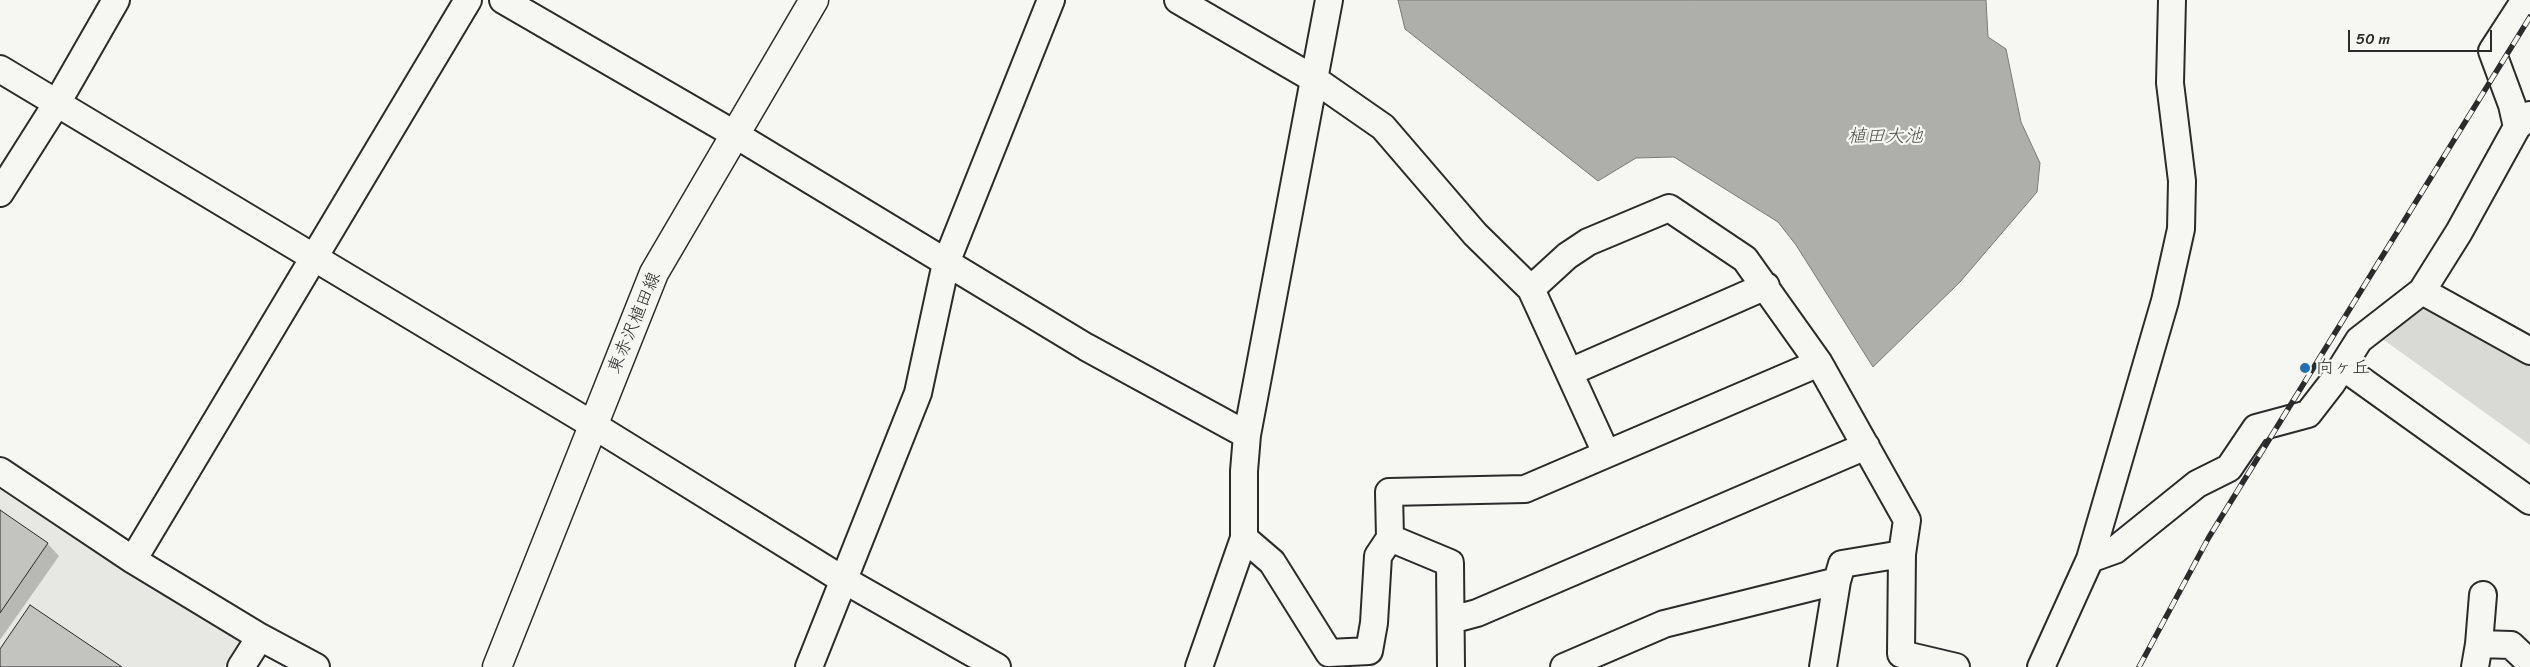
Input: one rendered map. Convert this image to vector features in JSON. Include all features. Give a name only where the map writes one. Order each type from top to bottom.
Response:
[{"type":"main road","name":"東赤沢植田線","points":[[497,667],[654,273],[814,0]]},
{"type":"street","points":[[0,193],[57,103],[116,0]]},
{"type":"street","points":[[133,560],[468,0]]},
{"type":"street","points":[[503,0],[736,135],[1086,347],[1247,435]]},
{"type":"street","points":[[810,667],[918,393],[946,263],[1051,0]]},
{"type":"street","points":[[1178,0],[1314,79],[1382,127],[1474,234],[1531,289],[1606,453]]},
{"type":"street","points":[[1199,667],[1244,538],[1244,471],[1247,435],[1289,221],[1329,0]]},
{"type":"street","points":[[2041,667],[2090,559],[2162,310],[2181,229],[2182,181],[2170,83],[2172,0]]},
{"type":"street","points":[[2090,559],[2114,550],[2197,484],[2229,468],[2256,428],[2308,414],[2343,367],[2359,340],[2422,291],[2459,232],[2523,121],[2512,106],[2492,51],[2525,0]]},
{"type":"street","points":[[0,69],[593,425],[844,580],[997,667]]},
{"type":"street","points":[[1531,289],[1566,256],[1588,242],[1668,208],[1745,259],[1766,286],[1818,363],[1907,520],[1902,554],[1901,654],[1956,667]]},
{"type":"street","points":[[1570,372],[1766,286]]},
{"type":"street","points":[[2422,291],[2530,351]]},
{"type":"street","points":[[1244,538],[1272,562],[1328,653],[1369,651],[1374,623],[1378,556],[1390,538],[1389,492],[1525,489],[1818,363]]},
{"type":"street","points":[[2343,367],[2530,501]]},
{"type":"street","points":[[1451,620],[1477,613],[1866,446]]},
{"type":"street","points":[[0,471],[133,560],[260,637],[316,667]]},
{"type":"street","points":[[1390,538],[1450,563],[1451,667]]},
{"type":"street","points":[[1823,667],[1837,581],[1842,564],[1902,554]]},
{"type":"street","points":[[1564,667],[1664,624],[1837,581]]},
{"type":"street","points":[[2483,596],[2477,656],[2511,645],[2530,663]]},
{"type":"street","points":[[241,667],[260,637]]},
{"type":"shaded area","points":[[2424,299],[2530,360],[2530,445],[2377,335]]},
{"type":"shaded area","points":[[0,470],[244,634],[224,667],[0,667]]},
{"type":"water","name":"植田大池","points":[[1398,0],[1986,0],[1988,37],[2006,49],[2021,122],[2040,163],[2037,192],[1960,282],[1873,367],[1796,245],[1778,222],[1674,157],[1636,158],[1598,181],[1405,29]]},
{"type":"building","points":[[0,510],[48,543],[0,613]]},
{"type":"building","points":[[30,605],[122,667],[0,667],[0,649]]},
{"type":"railway","points":[[2139,667],[2209,537],[2530,17]]},
{"type":"place","name":"向ヶ丘","points":[[2305,368]]}]
